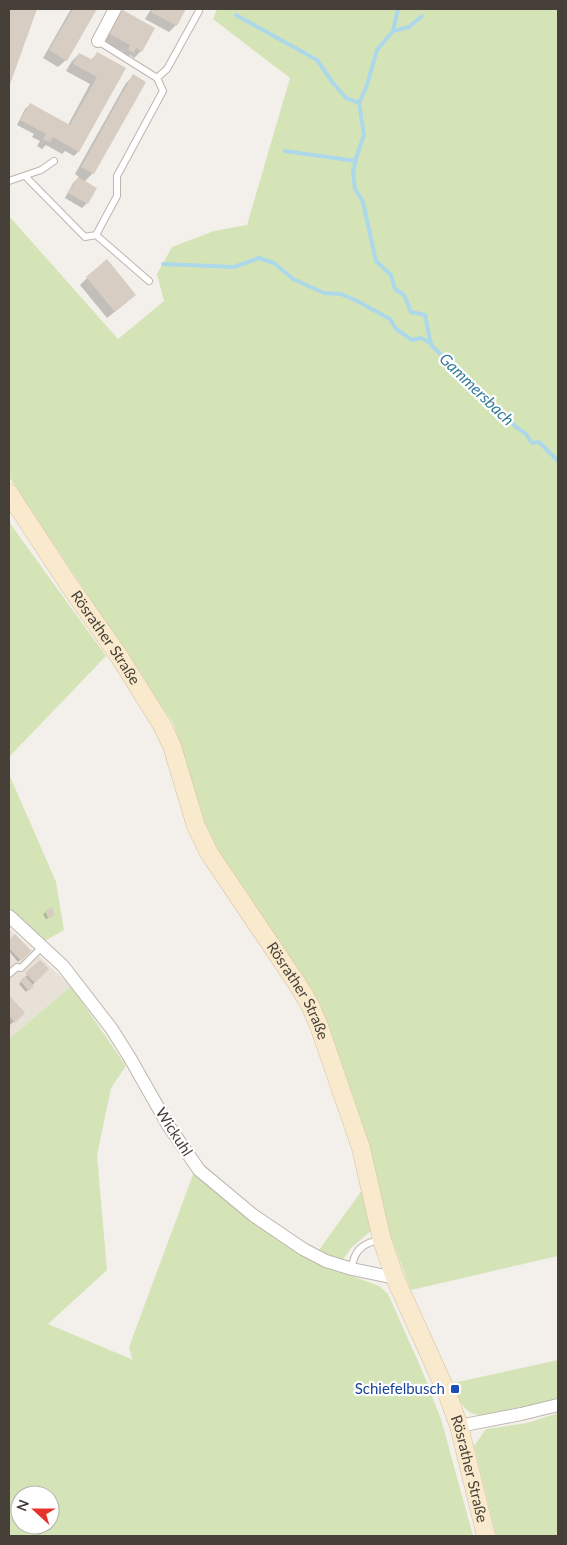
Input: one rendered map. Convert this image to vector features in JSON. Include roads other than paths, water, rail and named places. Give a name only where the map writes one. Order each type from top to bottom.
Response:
[{"type":"street","points":[[98,40],[116,9]]},
{"type":"street","name":"Rösrather Straße","points":[[9,493],[119,656],[162,725],[172,746],[196,826],[208,853],[310,1005],[361,1148],[382,1240],[395,1278],[447,1393],[459,1426],[486,1536]]},
{"type":"street","name":"Wickuhl","points":[[9,916],[63,966],[110,1028],[130,1058],[168,1125],[199,1170],[279,1235],[303,1249],[326,1261],[352,1269],[395,1278]]},
{"type":"street","points":[[459,1426],[558,1405]]},
{"type":"lane","points":[[158,78],[167,69],[199,11]]},
{"type":"lane","points":[[96,236],[117,196],[118,176],[163,91],[158,78],[98,40]]},
{"type":"lane","points":[[9,181],[41,170],[54,161]]},
{"type":"lane","points":[[25,176],[85,237],[96,236],[149,281]]},
{"type":"lane","points":[[9,974],[17,967],[21,968],[42,947]]},
{"type":"lane","points":[[352,1269],[356,1252],[360,1248],[367,1243],[382,1240]]},
{"type":"waterway","name":"Gammersbach","points":[[398,9],[393,31],[377,50],[366,88],[359,103],[364,135],[353,173],[355,189],[363,202],[376,261],[391,275],[395,289],[404,295],[411,312],[425,315],[431,345],[515,426],[526,434],[532,443],[539,442],[558,461]]},
{"type":"waterway","points":[[236,15],[317,60],[346,98],[359,103]]},
{"type":"waterway","points":[[393,31],[409,27],[422,16]]},
{"type":"waterway","points":[[285,151],[356,161]]},
{"type":"waterway","points":[[163,264],[234,267],[259,258],[274,263],[293,279],[324,293],[341,294],[357,301],[390,319],[396,329],[412,340],[421,338],[431,343]]},
{"type":"place","name":"Schiefelbusch","points":[[455,1389]]}]
